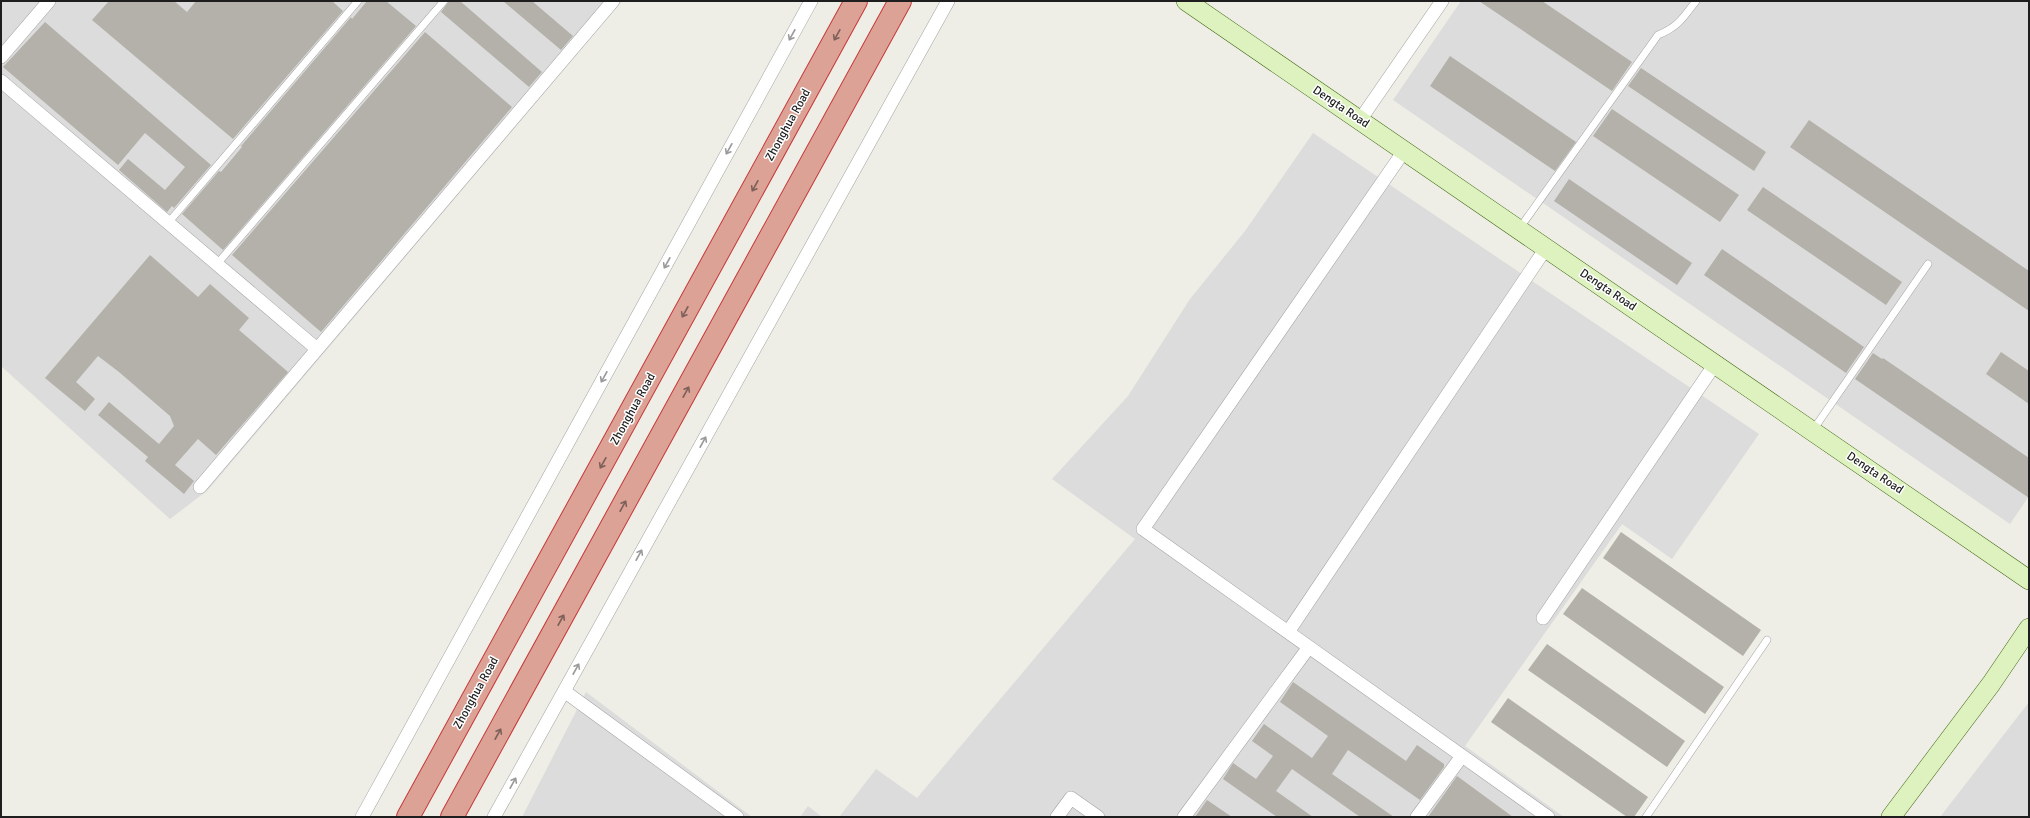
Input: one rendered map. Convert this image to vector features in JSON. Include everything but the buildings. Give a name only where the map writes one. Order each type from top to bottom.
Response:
[{"type":"highway","name":"Zhonghua Road","points":[[408,817],[856,1]]},
{"type":"highway","points":[[452,817],[900,1]]},
{"type":"street","points":[[1,57],[49,1]]},
{"type":"street","points":[[200,487],[612,1]]},
{"type":"street","points":[[362,817],[811,1]]},
{"type":"street","points":[[494,817],[948,1]]},
{"type":"street","name":"Dengta Road","points":[[1186,1],[2029,580]]},
{"type":"street","points":[[1360,120],[1442,1]]},
{"type":"street","points":[[1,81],[317,349]]},
{"type":"street","points":[[1404,150],[1143,529],[1548,817]]},
{"type":"street","points":[[1288,632],[1546,248]]},
{"type":"street","points":[[1543,618],[1715,364]]},
{"type":"street","points":[[1891,817],[1991,684],[2029,628]]},
{"type":"street","points":[[1184,817],[1309,647]]},
{"type":"street","points":[[564,691],[737,817]]},
{"type":"street","points":[[1416,817],[1462,756]]},
{"type":"street","points":[[1057,817],[1071,798],[1098,817]]},
{"type":"lane","points":[[168,223],[358,1]]},
{"type":"lane","points":[[218,264],[444,1]]},
{"type":"lane","points":[[1519,229],[1658,35],[1675,27],[1682,21],[1696,1]]},
{"type":"lane","points":[[1813,431],[1928,264]]},
{"type":"lane","points":[[1646,817],[1767,640]]},
{"type":"shaded area","points":[[1,1],[622,1],[208,490],[170,519],[1,366]]},
{"type":"shaded area","points":[[1461,1],[2029,1],[2029,496],[2010,524],[1393,100]]},
{"type":"shaded area","points":[[1313,133],[1759,434],[1672,559],[1622,524],[1465,746],[1564,817],[839,817],[876,769],[917,798],[1135,539],[1052,479],[1128,396],[1190,299],[1245,231]]},
{"type":"shaded area","points":[[586,692],[752,817],[522,817]]},
{"type":"shaded area","points":[[2029,702],[2029,817],[1940,817]]},
{"type":"shaded area","points":[[808,806],[822,817],[800,817]]}]
